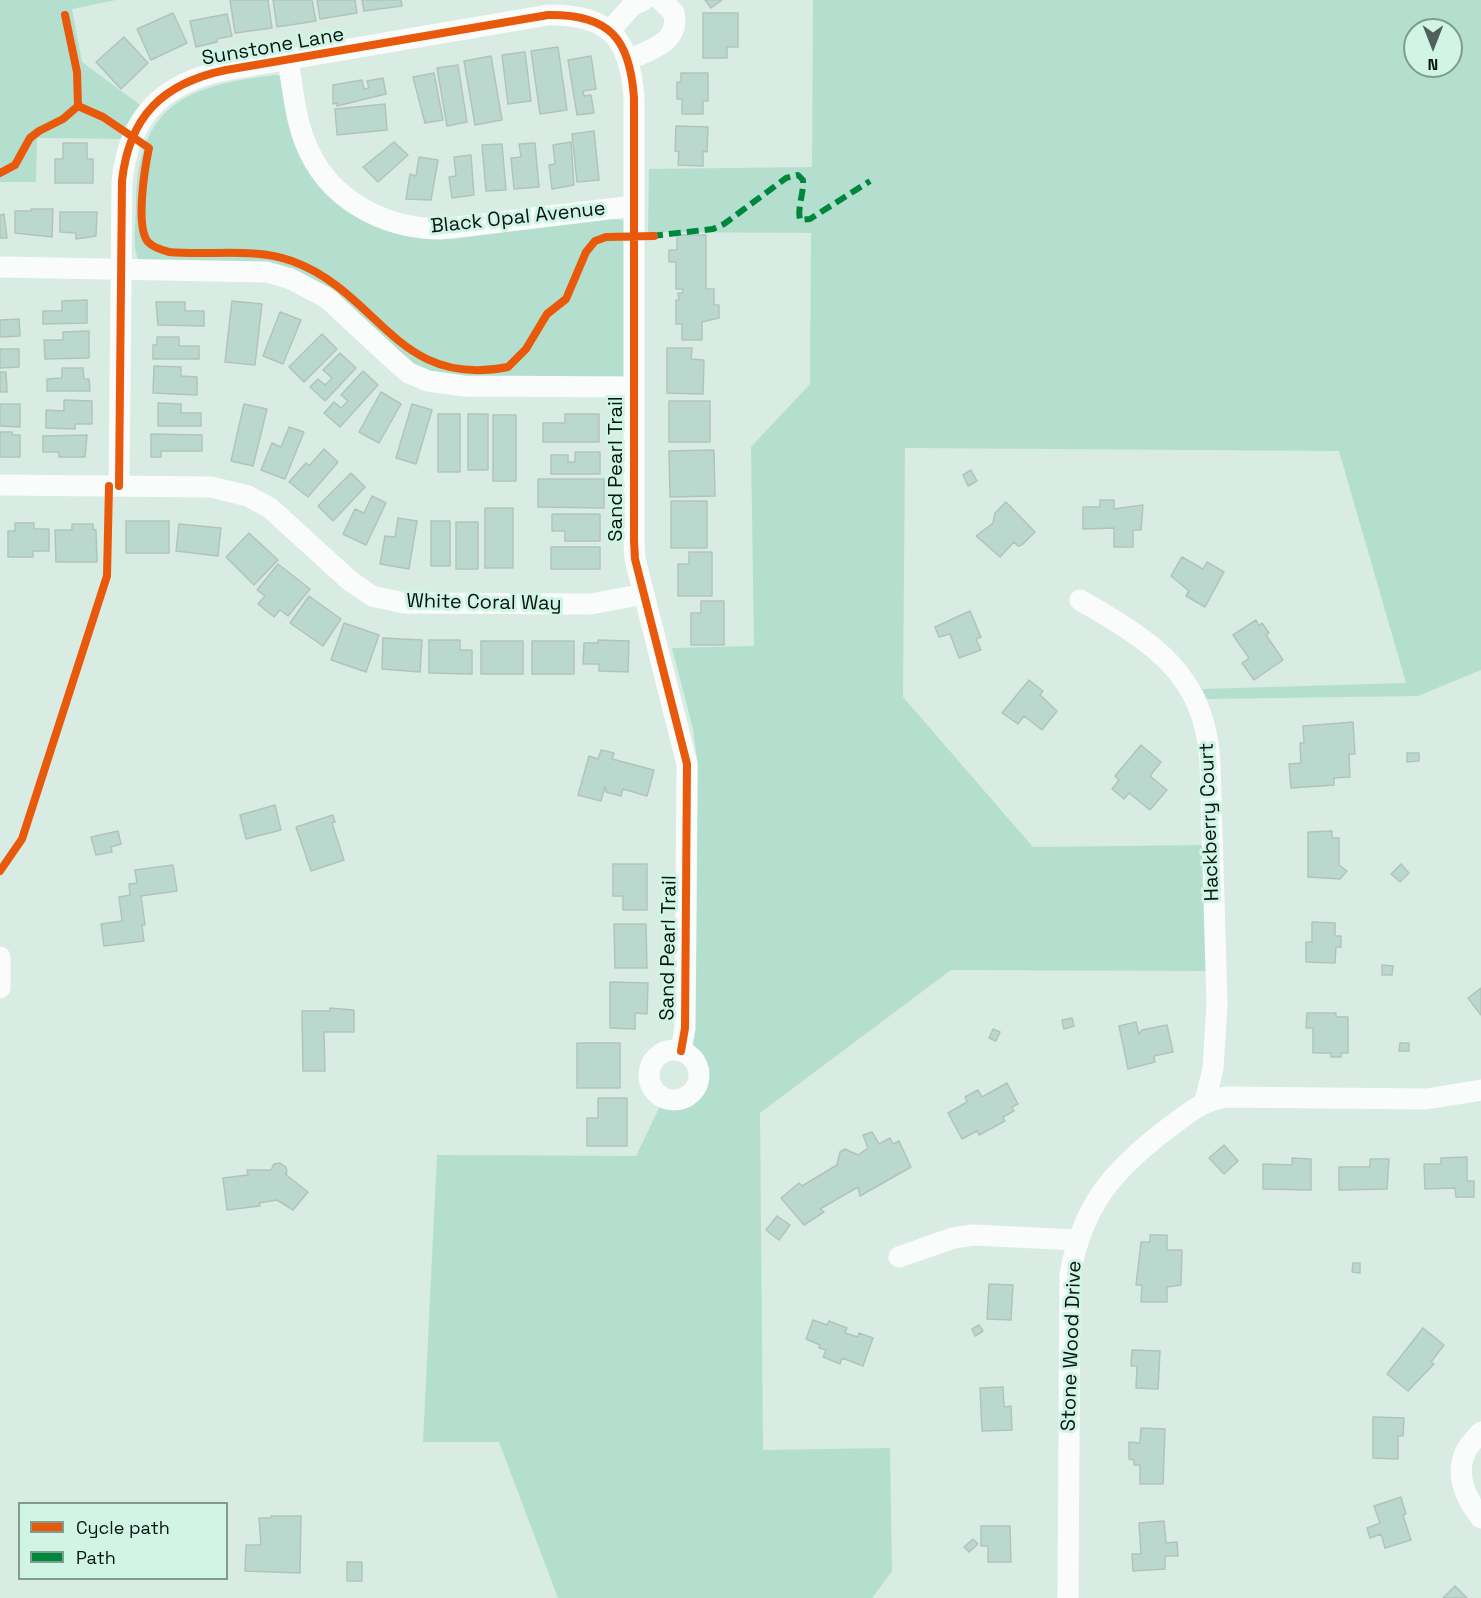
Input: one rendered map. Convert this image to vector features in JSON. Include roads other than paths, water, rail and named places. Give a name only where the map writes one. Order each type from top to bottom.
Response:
[{"type":"street","points":[[610,30],[633,5],[644,0]]},
{"type":"street","points":[[630,59],[662,45],[670,37],[675,26],[674,13],[661,0]]},
{"type":"street","name":"Sunstone Lane","points":[[119,486],[122,181],[126,151],[131,136],[150,109],[175,87],[193,78],[226,70],[548,15],[570,14],[610,30]]},
{"type":"street","name":"Sand Pearl Trail","points":[[610,30],[630,59],[634,98],[634,541],[644,594],[687,764],[685,1028],[681,1051]]},
{"type":"street","name":"Black Opal Avenue","points":[[288,61],[299,123],[306,144],[317,164],[328,180],[353,203],[382,219],[419,228],[440,229],[634,206]]},
{"type":"street","points":[[0,267],[267,272],[291,279],[327,298],[394,361],[409,373],[428,381],[464,386],[633,387]]},
{"type":"street","name":"White Coral Way","points":[[0,485],[211,487],[248,496],[270,508],[350,580],[372,596],[404,603],[591,604],[644,594]]},
{"type":"street","name":"Hackberry Court","points":[[1080,600],[1138,634],[1166,657],[1188,686],[1202,713],[1209,739],[1216,1005],[1213,1070],[1205,1101]]},
{"type":"street","points":[[0,957],[0,988]]},
{"type":"street","name":"Stone Wood Drive","points":[[1068,1598],[1070,1274],[1077,1240],[1111,1178],[1152,1140],[1205,1101],[1226,1097],[1426,1099],[1481,1090]]},
{"type":"street","points":[[899,1257],[953,1238],[973,1235],[1077,1240]]},
{"type":"street","points":[[1481,1432],[1466,1451],[1462,1470],[1467,1500],[1481,1518]]}]
